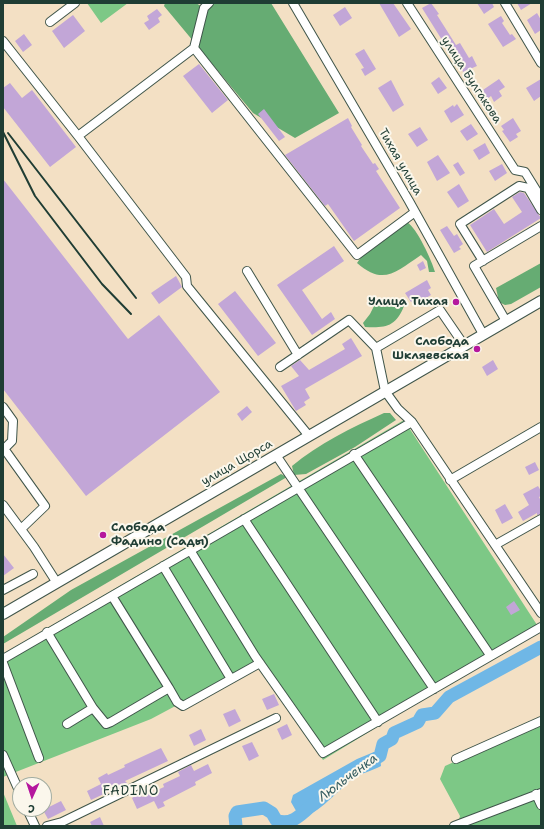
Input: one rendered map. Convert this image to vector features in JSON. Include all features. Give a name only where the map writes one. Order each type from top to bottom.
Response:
[{"type":"main road","name":"улица Щорса","points":[[3,614],[541,301]]},
{"type":"street","points":[[50,22],[75,3]]},
{"type":"street","points":[[78,136],[194,48],[204,8],[209,3]]},
{"type":"street","name":"Тихая улица","points":[[293,3],[415,212],[483,334]]},
{"type":"street","name":"улица Булгакова","points":[[407,3],[514,170],[526,172],[541,198]]},
{"type":"street","points":[[505,3],[541,62]]},
{"type":"street","points":[[3,41],[186,277],[187,286],[309,436]]},
{"type":"street","points":[[194,48],[358,255],[415,212]]},
{"type":"street","points":[[483,261],[460,224],[519,186],[528,188],[541,210]]},
{"type":"street","points":[[506,321],[474,266],[541,226]]},
{"type":"street","points":[[247,271],[298,354]]},
{"type":"street","points":[[376,348],[440,310],[464,345]]},
{"type":"street","points":[[280,367],[349,320],[376,348],[385,391],[398,409],[412,422],[450,480],[540,608]]},
{"type":"street","points":[[3,407],[13,421],[12,441],[4,450],[45,506],[21,529]]},
{"type":"street","points":[[3,659],[47,632],[300,487],[354,454],[412,422]]},
{"type":"street","points":[[450,480],[541,426]]},
{"type":"street","points":[[354,454],[490,655]]},
{"type":"street","points":[[276,455],[300,487],[434,689]]},
{"type":"street","points":[[3,505],[57,583]]},
{"type":"street","points":[[244,519],[378,722]]},
{"type":"street","points":[[495,545],[541,519]]},
{"type":"street","points":[[190,550],[260,663],[323,753],[490,655],[541,627]]},
{"type":"street","points":[[163,566],[231,679]]},
{"type":"street","points":[[3,590],[33,574]]},
{"type":"street","points":[[112,596],[177,702],[183,706],[260,663]]},
{"type":"street","points":[[47,632],[93,708],[106,724],[169,688]]},
{"type":"street","points":[[3,663],[40,758]]},
{"type":"street","points":[[67,724],[93,708]]},
{"type":"street","points":[[47,826],[62,822],[276,718]]},
{"type":"street","points":[[456,759],[541,721]]},
{"type":"street","points":[[3,755],[13,777]]},
{"type":"street","points":[[454,826],[464,824],[539,794],[541,805]]},
{"type":"green space","points":[[87,3],[128,3],[101,23]]},
{"type":"green space","points":[[165,3],[196,3],[204,8],[210,3],[271,3],[339,113],[295,138],[253,113],[164,6]]},
{"type":"green space","points":[[407,222],[411,225],[419,238],[431,260],[435,272],[429,272],[427,261],[421,255],[397,271],[382,275],[374,274],[357,263],[364,253]]},
{"type":"green space","points":[[541,263],[541,287],[511,304],[505,305],[499,302],[496,288]]},
{"type":"green space","points":[[393,298],[402,301],[404,306],[397,318],[389,325],[365,327],[363,323],[375,304]]},
{"type":"green space","points":[[384,413],[390,413],[396,420],[355,447],[306,474],[294,475],[292,466],[313,450],[348,430]]},
{"type":"green space","points":[[404,420],[539,628],[323,760],[256,663],[151,719],[3,777],[3,654]]},
{"type":"green space","points":[[281,474],[287,477],[3,644],[3,637],[71,590]]},
{"type":"green space","points":[[541,723],[541,826],[457,826],[460,816],[440,779],[445,766]]},
{"type":"green space","points":[[3,792],[17,826],[3,826]]},
{"type":"water","points":[[374,752],[380,756],[381,766],[352,779],[327,802],[312,813],[305,816],[299,816],[291,802],[293,795],[357,759]]},
{"type":"building","points":[[379,3],[393,3],[411,29],[399,37]]},
{"type":"building","points":[[431,3],[439,14],[437,15],[456,45],[460,43],[469,58],[472,56],[477,66],[463,72],[455,55],[452,56],[422,8]]},
{"type":"building","points":[[477,3],[492,3],[494,7],[484,14]]},
{"type":"building","points":[[517,3],[532,3],[521,10]]},
{"type":"building","points":[[345,7],[352,18],[340,26],[333,15]]},
{"type":"building","points":[[157,9],[162,15],[158,18],[160,22],[149,30],[144,23],[149,20],[147,16]]},
{"type":"building","points":[[537,13],[541,20],[541,30],[535,34],[527,20]]},
{"type":"building","points":[[73,15],[85,31],[64,48],[52,31]]},
{"type":"building","points":[[501,16],[504,21],[502,23],[510,35],[512,34],[516,39],[503,47],[488,24]]},
{"type":"building","points":[[24,34],[32,45],[23,52],[15,41]]},
{"type":"building","points":[[364,49],[376,69],[365,76],[361,69],[364,68],[355,54]]},
{"type":"building","points":[[199,64],[228,100],[212,113],[183,76]]},
{"type":"building","points":[[439,77],[447,88],[438,94],[431,83]]},
{"type":"building","points":[[499,79],[505,87],[499,91],[502,96],[494,102],[491,96],[486,100],[480,92]]},
{"type":"building","points":[[541,79],[541,96],[534,101],[526,88]]},
{"type":"building","points":[[391,80],[404,105],[393,112],[378,88]]},
{"type":"building","points":[[10,83],[22,98],[32,90],[76,147],[50,167],[3,107],[3,88]]},
{"type":"building","points":[[457,104],[464,115],[451,123],[444,111],[453,105],[454,107]]},
{"type":"building","points":[[264,109],[285,137],[279,141],[258,114]]},
{"type":"building","points":[[348,118],[352,126],[351,127],[362,145],[361,146],[373,164],[375,163],[379,169],[376,171],[400,208],[354,241],[328,204],[325,206],[285,155]]},
{"type":"building","points":[[513,118],[521,131],[516,134],[518,137],[510,142],[502,131],[504,130],[501,126]]},
{"type":"building","points":[[471,124],[478,134],[467,141],[460,131]]},
{"type":"building","points":[[420,127],[428,140],[417,147],[408,134]]},
{"type":"building","points":[[485,143],[490,153],[479,160],[473,150]]},
{"type":"building","points":[[438,155],[450,173],[437,181],[427,162]]},
{"type":"building","points":[[458,162],[465,173],[460,176],[453,165]]},
{"type":"building","points":[[502,164],[507,173],[495,181],[489,171]]},
{"type":"building","points":[[3,179],[128,339],[159,315],[220,392],[86,496],[3,389]]},
{"type":"building","points":[[459,184],[469,201],[458,208],[447,192]]},
{"type":"building","points":[[520,192],[524,193],[541,218],[487,252],[470,225],[494,209],[504,224],[522,212],[512,197]]},
{"type":"building","points":[[447,226],[454,236],[457,234],[463,244],[459,247],[461,249],[454,253],[440,230]]},
{"type":"building","points":[[334,246],[344,261],[302,290],[322,319],[331,312],[335,319],[312,335],[277,285]]},
{"type":"building","points":[[423,261],[426,268],[420,271],[417,265]]},
{"type":"building","points":[[176,276],[182,287],[159,304],[151,293]]},
{"type":"building","points":[[427,280],[431,288],[428,290],[431,295],[421,301],[419,297],[411,302],[405,293]]},
{"type":"building","points":[[235,291],[276,343],[258,356],[218,304]]},
{"type":"building","points":[[351,338],[362,356],[305,389],[310,398],[304,402],[306,405],[296,411],[281,386],[299,376],[291,366],[300,360],[309,370],[345,349],[342,344]]},
{"type":"building","points":[[493,360],[498,369],[487,376],[482,367]]},
{"type":"building","points":[[247,406],[252,412],[242,421],[237,414]]},
{"type":"building","points":[[535,462],[539,470],[529,475],[525,467]]},
{"type":"building","points":[[538,486],[541,491],[541,496],[539,497],[541,501],[541,514],[537,515],[537,513],[523,521],[518,512],[529,505],[523,494]]},
{"type":"building","points":[[505,504],[513,518],[502,524],[495,510]]},
{"type":"building","points":[[3,554],[14,568],[3,576]]},
{"type":"building","points":[[514,601],[520,610],[511,615],[506,607]]},
{"type":"building","points":[[274,694],[279,705],[267,710],[262,699]]},
{"type":"building","points":[[235,709],[241,721],[229,727],[223,714]]},
{"type":"building","points":[[287,724],[292,735],[282,740],[277,729]]},
{"type":"building","points":[[201,729],[206,740],[194,746],[189,735]]},
{"type":"building","points":[[252,742],[259,756],[249,761],[242,746]]},
{"type":"building","points":[[161,748],[168,761],[125,781],[127,783],[91,800],[87,791],[101,784],[98,778],[107,773],[108,775],[125,767],[124,765]]},
{"type":"building","points":[[208,764],[212,773],[195,782],[196,785],[163,802],[165,806],[158,809],[154,801],[137,809],[132,798],[141,793],[142,797],[164,787],[163,784],[180,776],[178,772],[191,765],[194,771]]},
{"type":"building","points":[[61,801],[66,810],[52,817],[52,806]]},
{"type":"building","points":[[100,817],[104,826],[92,826],[90,822]]},
{"type":"waterway","name":"Люльченка","points":[[365,765],[380,756],[383,744],[392,739],[394,733],[418,722],[422,715],[435,713],[449,697],[541,647]]},
{"type":"waterway","name":"Люльченка","points":[[236,826],[235,816],[237,812],[264,808],[272,813],[276,820],[287,822],[296,818],[313,804]]},
{"type":"railway","points":[[3,132],[35,196],[102,284],[131,314]]},
{"type":"railway","points":[[8,133],[136,298]]},
{"type":"place","name":"Улица Тихая","points":[[456,302]]},
{"type":"place","name":"Слобода Шкляевская","points":[[477,349]]},
{"type":"place","name":"Слобода Фадино (Сады)","points":[[103,535]]},
{"type":"district","name":"FADINO","points":[[131,792]]}]
